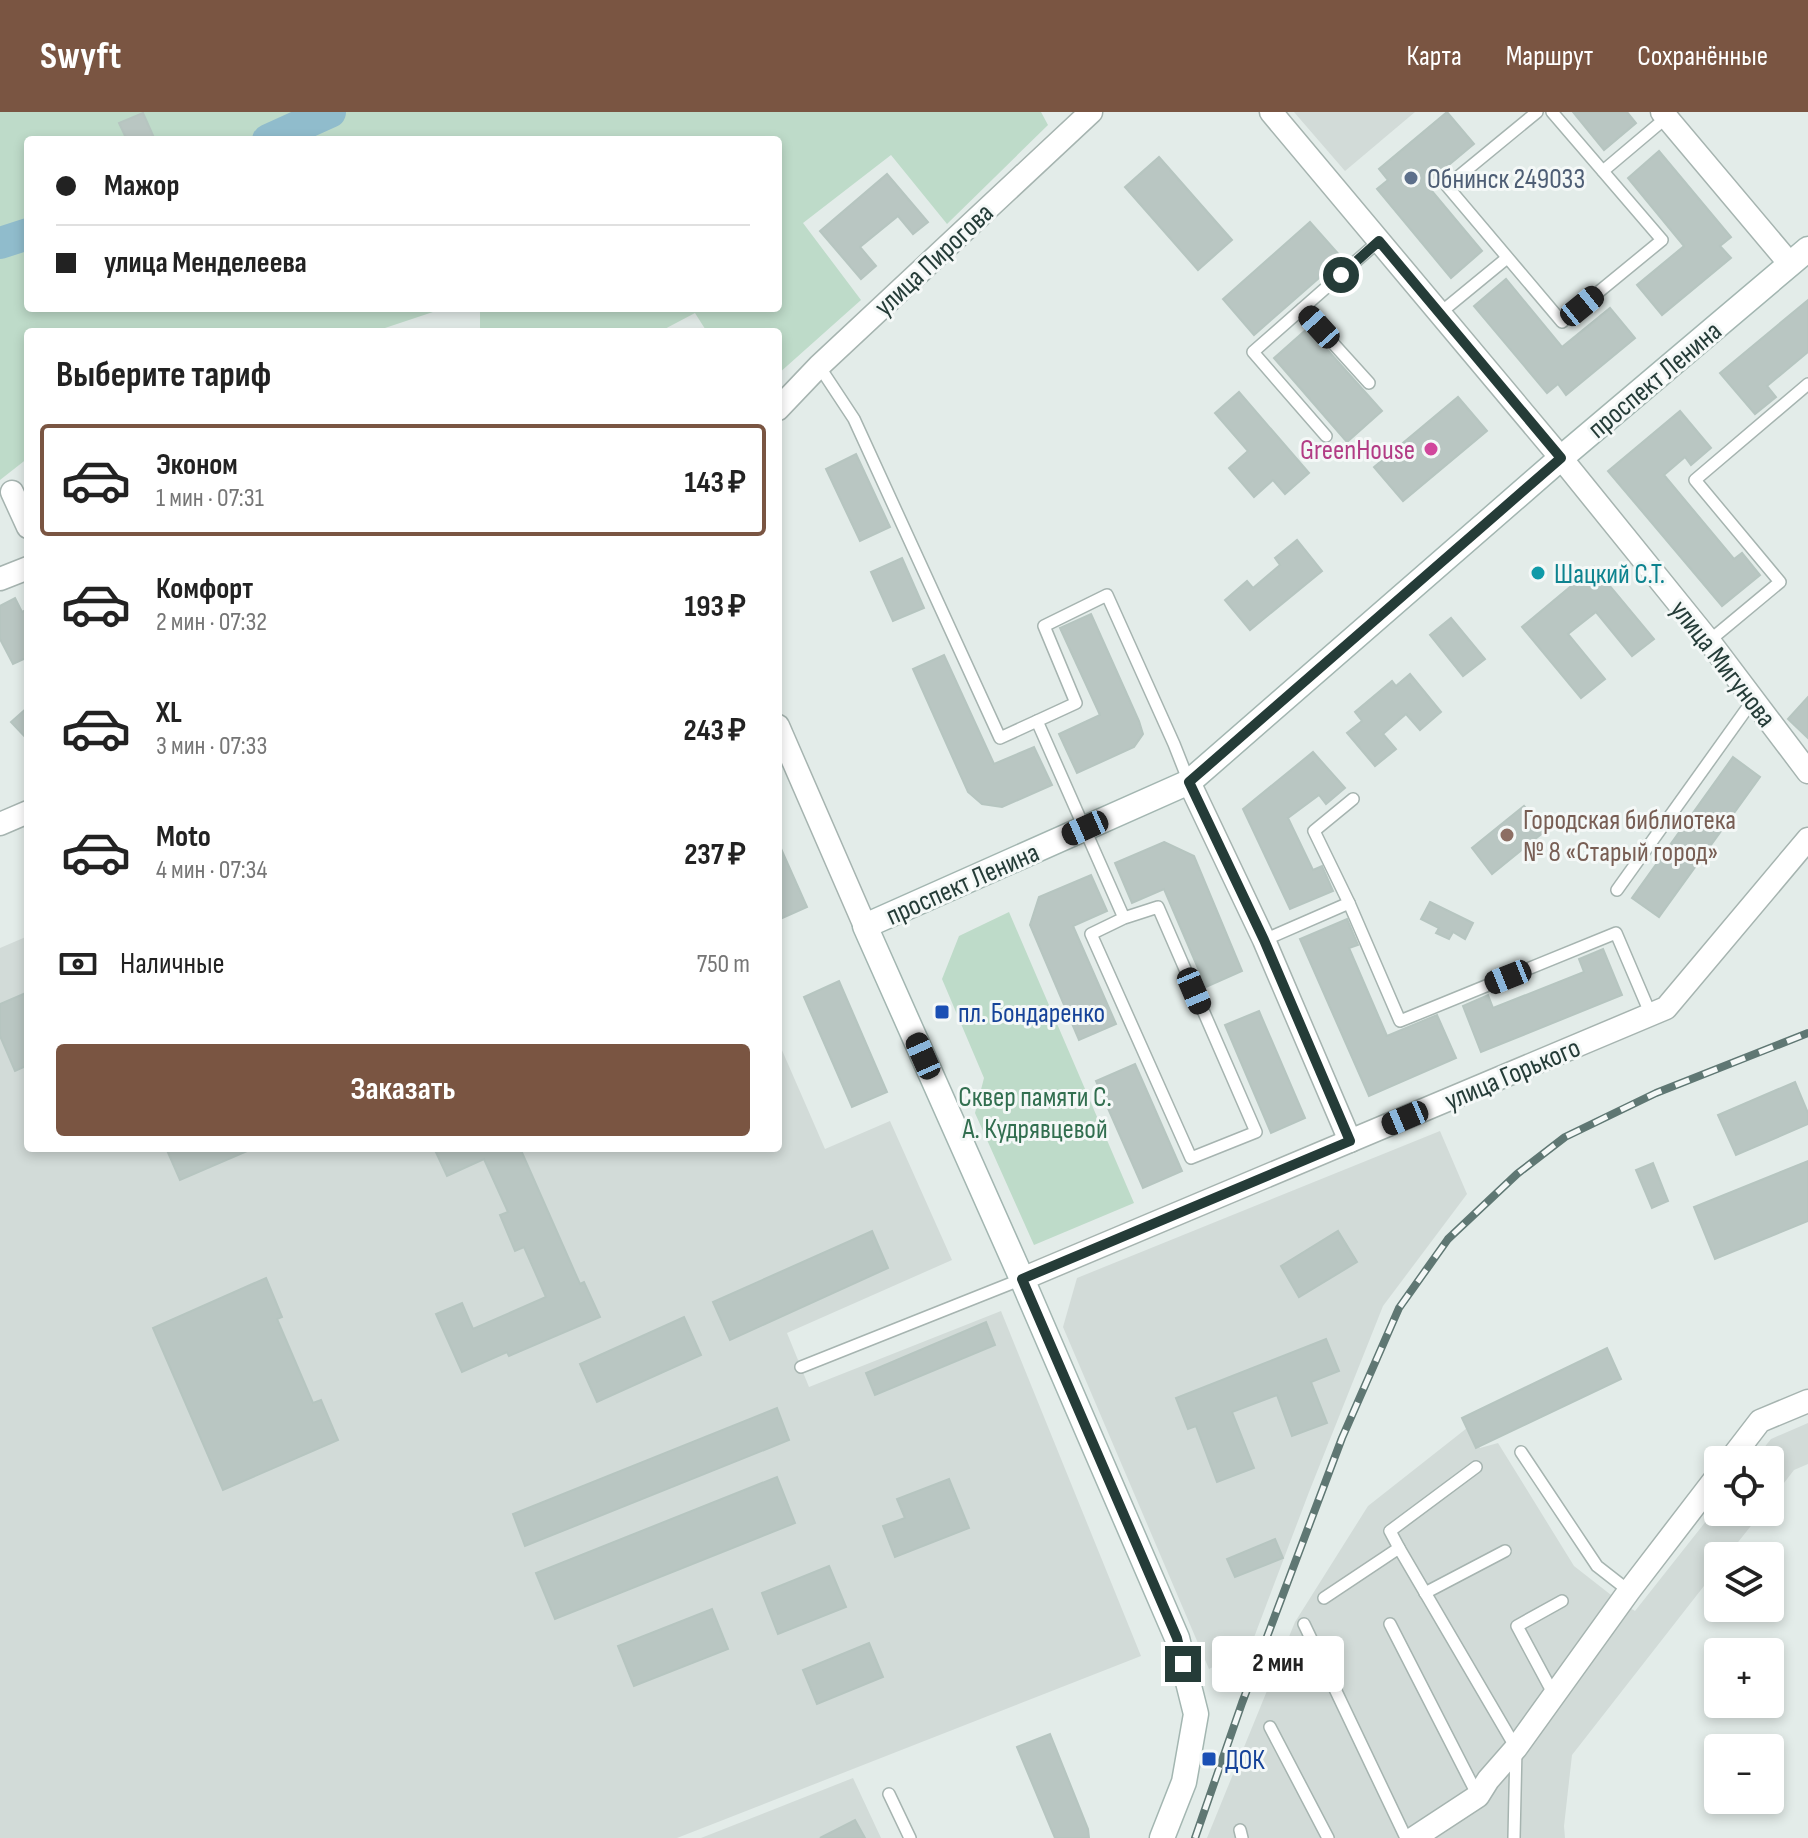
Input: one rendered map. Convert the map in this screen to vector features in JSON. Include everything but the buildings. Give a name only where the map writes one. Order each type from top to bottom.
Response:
[{"type":"main road","name":"проспект Ленина","points":[[865,926],[1189,782],[1561,458],[1799,257]]},
{"type":"main road","points":[[865,926],[1177,1638],[1196,1714],[1184,1782],[1162,1838]]},
{"type":"street","name":"улица Пирогова","points":[[782,405],[819,366],[1091,112]]},
{"type":"street","name":"улица Мигунова","points":[[1271,112],[1561,458],[1709,641],[1808,772]]},
{"type":"street","points":[[1665,114],[1799,257]]},
{"type":"street","points":[[12,492],[24,518]]},
{"type":"street","points":[[0,579],[24,570]]},
{"type":"street","points":[[782,735],[865,926]]},
{"type":"street","points":[[1189,782],[1264,940],[1350,1141]]},
{"type":"street","points":[[0,824],[24,814]]},
{"type":"street","name":"улица Горького","points":[[1022,1279],[1666,1008],[1808,839]]},
{"type":"street","points":[[1741,1446],[1760,1421],[1808,1401]]},
{"type":"street","points":[[1414,1838],[1478,1796],[1704,1493]]},
{"type":"lane","points":[[1537,112],[1447,186],[1562,322],[1662,240],[1552,112]]},
{"type":"lane","points":[[1603,171],[1665,114]]},
{"type":"lane","points":[[1326,436],[1253,352],[1379,241]]},
{"type":"lane","points":[[1440,313],[1507,258]]},
{"type":"lane","points":[[1302,309],[1369,383]]},
{"type":"lane","points":[[819,366],[854,419],[1000,738],[1076,703],[1044,626],[1107,595],[1189,782]]},
{"type":"lane","points":[[1709,641],[1780,582],[1695,480],[1808,384]]},
{"type":"lane","points":[[1617,890],[1753,700]]},
{"type":"lane","points":[[1037,721],[1124,918]]},
{"type":"lane","points":[[1353,799],[1314,831],[1400,1021],[1616,933],[1651,1015]]},
{"type":"lane","points":[[1264,940],[1349,903]]},
{"type":"lane","points":[[1158,907],[1256,1132],[1191,1158],[1091,934],[1124,918],[1158,907]]},
{"type":"lane","points":[[801,1367],[1022,1279]]},
{"type":"lane","points":[[1521,1452],[1597,1566],[1629,1591]]},
{"type":"lane","points":[[1476,1467],[1390,1531],[1516,1748],[1514,1838]]},
{"type":"lane","points":[[1324,1598],[1399,1548]]},
{"type":"lane","points":[[1425,1593],[1505,1551]]},
{"type":"lane","points":[[1555,1696],[1517,1626],[1562,1601]]},
{"type":"lane","points":[[1304,1624],[1406,1838]]},
{"type":"lane","points":[[1390,1624],[1478,1796]]},
{"type":"lane","points":[[1270,1727],[1328,1838]]},
{"type":"lane","points":[[889,1794],[910,1838]]},
{"type":"shaded area","points":[[1294,112],[1415,112],[1345,171]]},
{"type":"shaded area","points":[[24,938],[24,1152],[782,1152],[782,1050],[825,1149],[890,1121],[952,1260],[787,1333],[809,1387],[1001,1311],[1141,1656],[677,1838],[0,1838],[0,948]]},
{"type":"shaded area","points":[[1440,1131],[1467,1194],[1383,1306],[1250,1648],[1209,1669],[1063,1327],[1077,1278]]},
{"type":"shaded area","points":[[1808,1423],[1808,1464],[1794,1470],[1784,1483],[1784,1446],[1765,1446],[1771,1439]]},
{"type":"shaded area","points":[[1467,1428],[1480,1448],[1498,1443],[1574,1566],[1635,1611],[1704,1524],[1751,1526],[1738,1542],[1704,1542],[1704,1586],[1572,1755],[1565,1838],[1207,1838],[1295,1622],[1368,1506]]},
{"type":"shaded area","points":[[853,1778],[881,1838],[701,1838]]},
{"type":"green space","points":[[0,112],[1041,112],[1048,125],[947,224],[891,155],[803,223],[861,300],[782,370],[782,328],[704,328],[695,313],[667,328],[480,328],[480,312],[782,312],[782,136],[24,136],[24,312],[433,312],[385,328],[24,328],[24,461],[0,480]]},
{"type":"green space","name":"Сквер памяти С. А. Кудрявцевой","points":[[1009,912],[1134,1203],[1034,1245],[975,1113],[984,1078],[942,979],[959,936]]},
{"type":"waterway","points":[[277,136],[330,112]]},
{"type":"waterway","points":[[0,243],[24,235]]},
{"type":"railway","points":[[1195,1838],[1242,1703],[1342,1438],[1399,1308],[1448,1239],[1517,1174],[1565,1137],[1656,1093],[1808,1033]]},
{"type":"place","name":"Обнинск 249033","points":[[1411,178]]},
{"type":"place","name":"GreenHouse","points":[[1431,449]]},
{"type":"place","name":"Шацкий С.Т.","points":[[1538,573]]},
{"type":"place","name":"Городская библиотека № 8 «Старый город»","points":[[1507,835]]},
{"type":"place","name":"пл. Бондаренко","points":[[942,1012]]},
{"type":"place","name":"ДОК","points":[[1209,1759]]},
{"type":"route","points":[[1183,1664],[1177,1638],[1022,1279],[1350,1141],[1264,940],[1189,782],[1561,458],[1379,241],[1341,275]]}]
